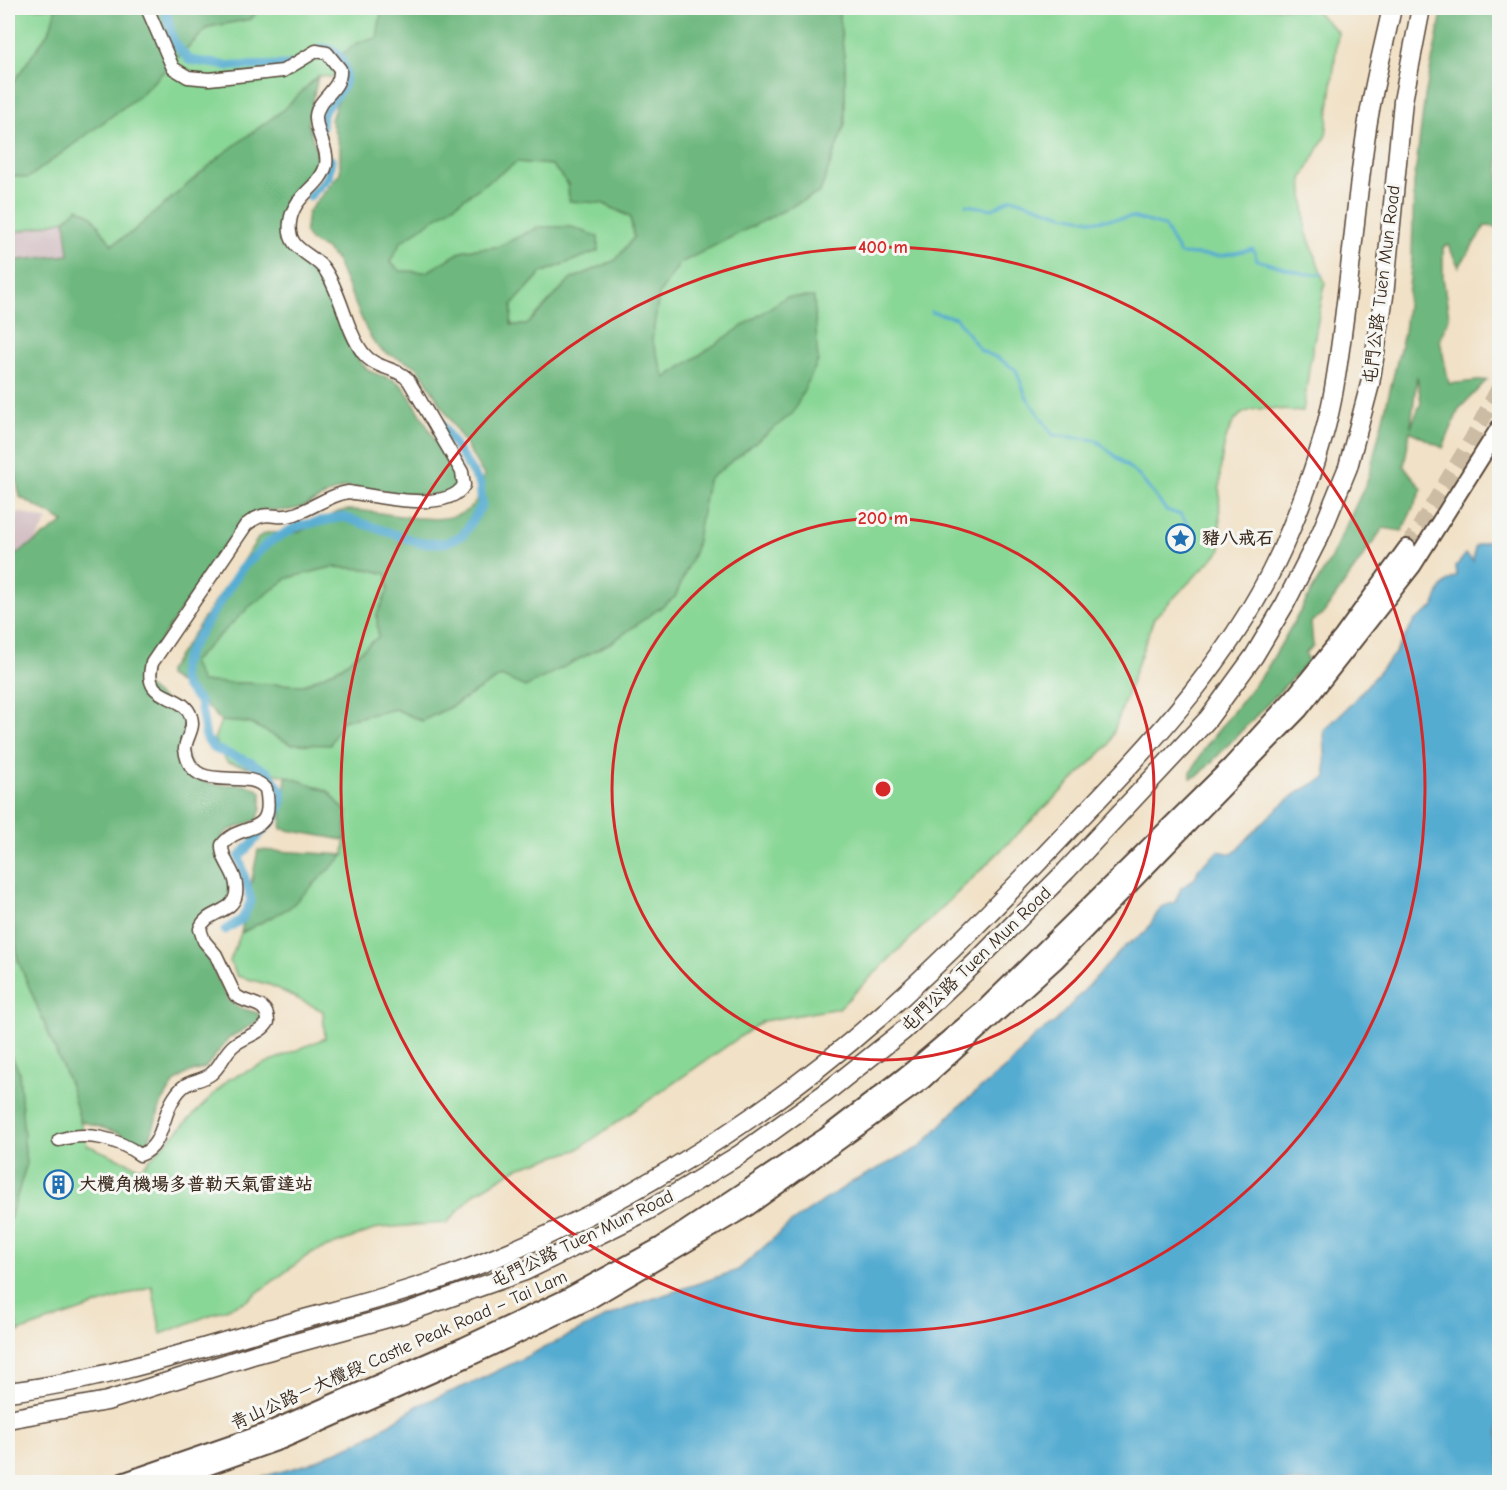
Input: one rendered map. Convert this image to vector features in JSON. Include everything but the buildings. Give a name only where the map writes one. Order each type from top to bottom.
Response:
[{"type":"highway","name":"屯門公路 Tuen Mun Road","points":[[8,1392],[97,1377],[441,1279],[555,1230],[636,1189],[726,1133],[805,1077],[883,1013],[1020,881],[1183,705],[1228,646],[1261,590],[1287,538],[1315,465],[1332,401],[1367,127],[1392,8]]},
{"type":"highway","name":"屯門公路 Tuen Mun Road","points":[[8,1419],[72,1409],[125,1396],[256,1354],[402,1314],[525,1271],[647,1211],[739,1155],[824,1094],[903,1031],[975,963],[1066,872],[1208,719],[1254,656],[1286,604],[1321,533],[1348,467],[1370,384],[1384,296],[1403,101],[1420,8]]},
{"type":"main road","points":[[1208,797],[1299,710],[1413,565],[1500,427]]},
{"type":"main road","points":[[1208,797],[1343,636],[1407,548]]},
{"type":"main road","name":"青山公路－大欖段 Castle Peak Road – Tai Lam","points":[[122,1482],[264,1433],[500,1330],[619,1269],[729,1202],[825,1137],[912,1070],[984,1009],[1208,797]]},
{"type":"main road","name":"青山公路－大欖段 Castle Peak Road – Tai Lam","points":[[164,1482],[256,1450],[512,1338],[620,1284],[748,1207],[921,1081],[1057,958],[1208,797]]},
{"type":"street","points":[[58,1140],[90,1137],[116,1141],[140,1155],[151,1151],[157,1142],[170,1105],[181,1088],[190,1081],[213,1073],[227,1051],[245,1037],[262,1029],[268,1022],[266,1009],[235,995],[216,955],[204,941],[200,929],[207,918],[233,902],[236,893],[235,874],[224,856],[222,846],[235,833],[255,829],[261,823],[266,809],[266,789],[252,780],[211,779],[192,765],[185,749],[192,728],[190,715],[183,706],[154,688],[150,677],[152,663],[246,525],[256,516],[293,515],[348,492],[427,502],[444,500],[454,496],[464,485],[462,472],[409,381],[402,375],[377,366],[364,353],[354,338],[324,269],[296,249],[291,237],[289,223],[294,206],[325,168],[325,151],[316,122],[317,113],[339,82],[340,69],[327,53],[316,51],[283,71],[209,79],[188,77],[173,68],[147,8]]},
{"type":"shaded area","points":[[106,210],[131,300],[8,277],[8,234]]},
{"type":"shaded area","points":[[19,512],[48,520],[8,586],[8,524]]},
{"type":"green space","points":[[8,8],[56,8],[50,30],[8,90]]},
{"type":"green space","points":[[56,8],[260,8],[251,19],[208,27],[140,95],[28,178],[8,175],[8,90],[50,30]]},
{"type":"green space","points":[[260,8],[386,8],[381,13],[377,39],[357,43],[345,78],[318,76],[283,110],[223,154],[131,233],[111,245],[92,216],[78,208],[65,220],[8,234],[8,175],[28,178],[140,95],[209,27],[251,19]]},
{"type":"green space","points":[[386,8],[838,8],[845,64],[845,124],[820,192],[680,263],[659,294],[652,340],[665,378],[786,297],[814,297],[818,361],[793,413],[708,480],[695,550],[675,597],[612,642],[525,687],[501,676],[452,706],[422,721],[395,709],[342,721],[330,745],[291,744],[249,723],[221,721],[195,693],[168,676],[168,671],[259,537],[273,532],[298,532],[335,513],[348,510],[418,518],[437,519],[454,516],[468,509],[478,497],[484,475],[421,372],[416,366],[384,352],[375,344],[336,260],[326,249],[310,241],[305,233],[308,212],[340,173],[340,148],[331,120],[345,78],[342,54],[357,43],[377,38],[381,13]],"holes":[[[517,162],[552,165],[568,184],[569,201],[602,203],[630,216],[634,237],[616,260],[570,280],[527,325],[511,325],[512,305],[541,273],[598,251],[598,237],[572,227],[539,227],[497,247],[464,250],[427,272],[400,271],[390,262],[401,242]],[[332,567],[367,569],[387,574],[388,590],[377,615],[378,637],[341,667],[304,685],[201,682],[192,662],[249,607],[288,578]]]},
{"type":"green space","points":[[838,8],[1312,8],[1338,32],[1326,135],[1302,179],[1306,231],[1325,283],[1303,412],[1254,410],[1236,419],[1228,433],[1220,473],[1221,550],[1154,618],[1109,745],[839,1008],[763,1021],[577,1150],[517,1168],[474,1194],[447,1223],[379,1228],[311,1253],[246,1301],[161,1334],[152,1286],[18,1332],[8,1294],[8,1225],[26,1166],[19,1071],[8,1050],[8,887],[18,960],[71,1088],[87,1145],[141,1168],[229,1079],[325,1038],[323,1011],[270,985],[237,976],[230,961],[241,933],[289,908],[344,855],[347,813],[328,791],[286,776],[227,762],[214,739],[221,721],[249,723],[291,744],[342,721],[395,709],[422,721],[452,706],[501,676],[526,686],[612,642],[675,597],[695,550],[708,480],[735,457],[786,298],[665,378],[652,340],[659,294],[680,263],[820,192],[845,124],[845,64]]},
{"type":"green space","points":[[1443,8],[1499,8],[1499,227],[1485,226],[1459,267],[1448,245],[1443,247],[1443,278],[1449,317],[1440,340],[1449,384],[1487,380],[1459,409],[1443,448],[1410,431],[1404,466],[1422,489],[1402,531],[1383,528],[1323,614],[1311,622],[1313,646],[1306,653],[1308,662],[1199,775],[1191,778],[1191,772],[1206,746],[1266,670],[1330,560],[1368,479],[1404,333],[1412,258],[1414,183],[1425,96]],"holes":[[[1417,376],[1421,402],[1411,427]]]},
{"type":"green space","points":[[318,76],[308,123],[317,153],[317,166],[286,205],[281,222],[283,243],[318,275],[325,286],[344,335],[357,358],[370,371],[394,380],[402,386],[458,480],[451,491],[428,496],[348,487],[297,509],[265,510],[248,516],[241,521],[147,660],[146,685],[181,713],[185,728],[181,739],[191,765],[199,778],[213,784],[247,785],[261,792],[261,809],[257,820],[230,830],[222,836],[232,886],[228,899],[205,914],[196,926],[196,936],[228,1000],[240,1008],[258,1013],[260,1020],[229,1038],[205,1068],[186,1074],[175,1082],[162,1102],[150,1138],[141,1146],[119,1133],[80,1121],[71,1088],[18,960],[8,887],[8,560],[64,522],[20,497],[11,456],[8,458],[8,261],[69,255],[65,220],[78,208],[92,216],[112,245],[131,233],[223,154],[283,110]]},
{"type":"green space","points":[[517,162],[552,165],[568,184],[569,201],[602,203],[630,217],[634,237],[616,260],[570,280],[527,325],[511,325],[512,305],[541,273],[597,251],[539,227],[497,247],[464,250],[427,272],[400,271],[390,262],[401,242]]},
{"type":"green space","points":[[332,567],[367,569],[387,574],[388,590],[377,615],[378,637],[341,667],[304,685],[201,682],[192,662],[249,607],[288,578]]},
{"type":"green space","points":[[286,776],[328,791],[347,813],[345,840],[281,829]]},
{"type":"green space","points":[[258,850],[344,855],[289,908],[241,933]]},
{"type":"green space","points":[[8,1050],[19,1071],[26,1166],[8,1225]]},
{"type":"green space","points":[[8,1294],[18,1332],[8,1333]]},
{"type":"water","points":[[1499,527],[1499,1482],[244,1482],[308,1464],[367,1438],[419,1405],[479,1380],[608,1316],[738,1270],[792,1222],[852,1182],[920,1147],[958,1107],[1009,1065],[1036,1035],[1054,1023],[1125,946],[1145,933],[1161,907],[1175,902],[1181,888],[1195,878],[1199,868],[1219,851],[1232,854],[1267,819],[1300,791],[1326,778],[1324,730],[1350,705],[1396,652],[1414,621],[1434,607],[1441,588],[1457,576],[1456,566],[1466,554],[1473,561],[1475,546],[1493,539]]},
{"type":"waterway","points":[[165,8],[173,40],[189,60],[230,66],[291,65]]},
{"type":"waterway","points":[[321,48],[330,49],[337,54],[345,71],[342,89],[325,109],[322,127]]},
{"type":"waterway","points":[[310,196],[328,177],[331,160]]},
{"type":"waterway","points":[[966,205],[993,209],[1012,198],[1063,215],[1096,221],[1132,217],[1164,226],[1180,254],[1221,256],[1253,249],[1257,260],[1305,274],[1322,274]]},
{"type":"waterway","points":[[931,312],[956,318],[981,351],[998,358],[1016,370],[1026,396],[1053,435],[1096,440],[1139,476],[1166,510],[1181,515],[1195,533]]},
{"type":"waterway","points":[[225,930],[242,919],[251,901],[239,857],[275,818],[282,802],[282,792],[269,773],[250,762],[215,749],[206,738],[200,702],[185,686],[182,667],[189,650],[241,569],[269,542],[298,526],[343,517],[421,543],[445,543],[463,535],[482,505],[480,484],[432,410]]},
{"type":"tunnel","points":[[1407,548],[1472,439],[1500,386]]},
{"type":"place","name":"豬八戒石","points":[[1181,538]]},
{"type":"place","name":"大欖角機場多普勒天氣雷達站","points":[[58,1184]]}]
